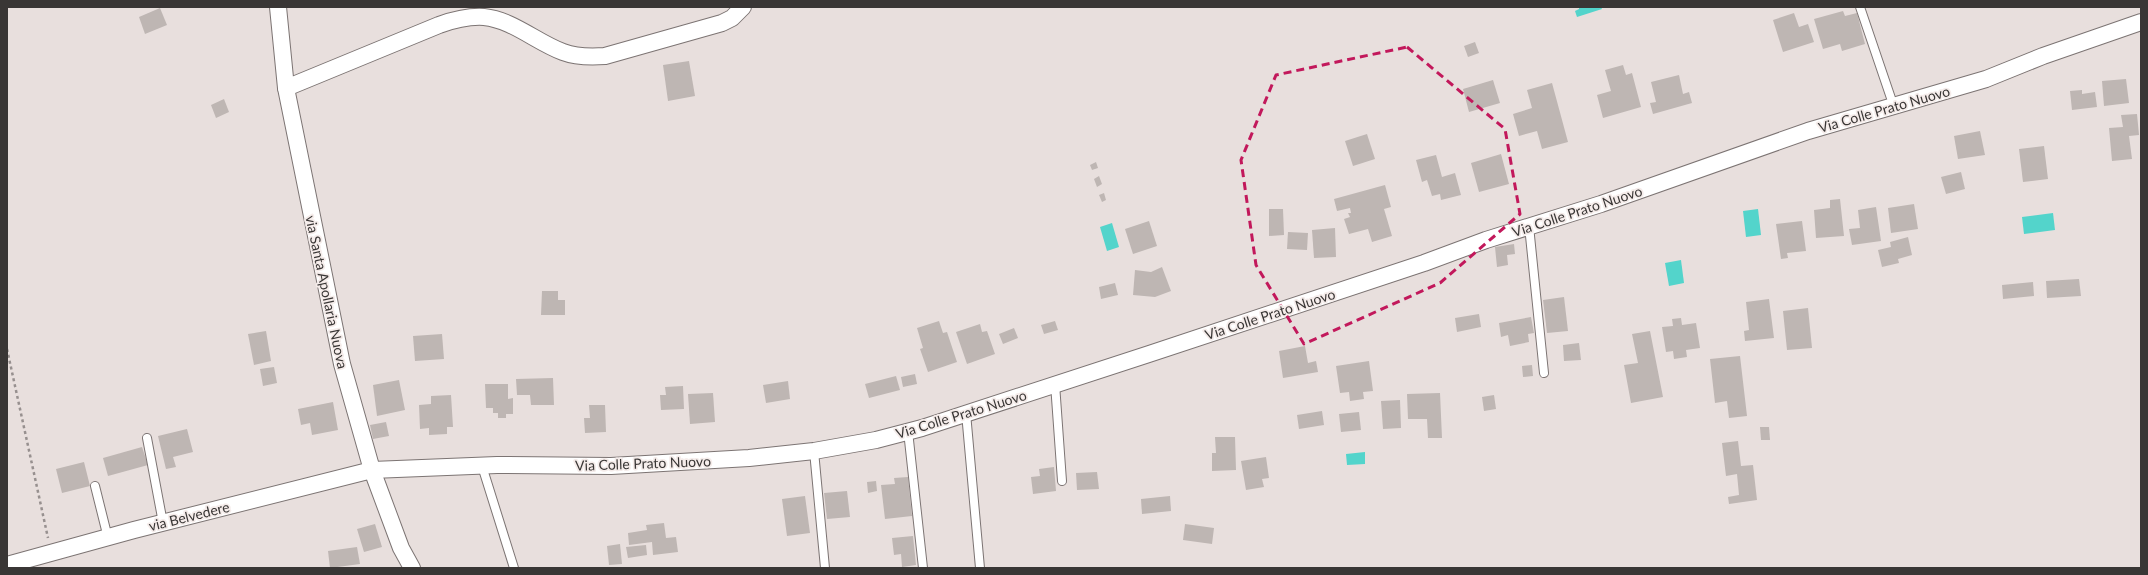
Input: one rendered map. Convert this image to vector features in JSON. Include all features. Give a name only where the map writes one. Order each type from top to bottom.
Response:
[{"type":"street","name":"via Santa Apollaria Nuova","points":[[278,7],[286,88],[342,364],[372,470],[402,548],[412,568]]},
{"type":"street","points":[[286,88],[439,25],[463,19],[476,17],[495,19],[561,51],[580,56],[594,57],[605,56],[722,23],[732,18],[743,7]]},
{"type":"street","name":"Via Colle Prato Nuovo","points":[[372,470],[482,466],[611,466],[749,458],[814,451],[876,440],[1055,384],[1529,226],[1657,185],[1808,131],[1986,79],[2043,56],[2141,22]]},
{"type":"street","name":"via Belvedere","points":[[7,565],[163,523],[372,470]]},
{"type":"lane","points":[[1860,7],[1894,107]]},
{"type":"lane","points":[[1529,226],[1544,373]]},
{"type":"lane","points":[[1055,384],[1062,481]]},
{"type":"lane","points":[[966,413],[980,568]]},
{"type":"lane","points":[[908,431],[923,568]]},
{"type":"lane","points":[[147,438],[163,523]]},
{"type":"lane","points":[[814,451],[824,568]]},
{"type":"lane","points":[[482,466],[514,568]]},
{"type":"lane","points":[[96,486],[108,538]]},
{"type":"path","points":[[7,349],[52,553]]},
{"type":"highlighted area","points":[[1407,47],[1505,129],[1520,214],[1440,283],[1304,344],[1256,265],[1241,160],[1276,75]]},
{"type":"water","points":[[1579,7],[1601,7],[1602,9],[1577,17],[1575,11],[1579,9]]},
{"type":"water","points":[[1758,209],[1761,235],[1746,237],[1743,211]]},
{"type":"water","points":[[2053,213],[2055,230],[2024,234],[2022,217]]},
{"type":"water","points":[[1112,223],[1119,247],[1107,251],[1100,227]]},
{"type":"water","points":[[1681,260],[1684,283],[1669,286],[1665,263]]},
{"type":"water","points":[[1365,452],[1365,464],[1347,465],[1346,454]]},
{"type":"building","points":[[160,8],[167,25],[145,34],[139,17]]},
{"type":"building","points":[[1843,11],[1845,16],[1857,13],[1865,44],[1842,51],[1840,44],[1823,49],[1814,19]]},
{"type":"building","points":[[1794,13],[1799,27],[1808,24],[1814,42],[1783,52],[1773,20]]},
{"type":"building","points":[[1475,42],[1479,53],[1468,57],[1464,46]]},
{"type":"building","points":[[689,61],[695,96],[668,101],[663,65]]},
{"type":"building","points":[[1623,65],[1626,75],[1632,73],[1641,107],[1603,118],[1597,95],[1611,91],[1605,70]]},
{"type":"building","points":[[1679,75],[1683,94],[1689,92],[1692,103],[1653,114],[1650,103],[1656,102],[1651,82]]},
{"type":"building","points":[[2126,79],[2129,103],[2104,106],[2102,81]]},
{"type":"building","points":[[1493,80],[1500,103],[1469,112],[1463,89]]},
{"type":"building","points":[[1552,83],[1568,142],[1542,149],[1537,131],[1519,136],[1513,114],[1532,108],[1527,90]]},
{"type":"building","points":[[2082,90],[2082,94],[2095,92],[2097,107],[2072,110],[2070,91]]},
{"type":"building","points":[[224,99],[229,112],[216,118],[211,105]]},
{"type":"building","points":[[2137,114],[2139,135],[2129,136],[2132,159],[2112,161],[2109,128],[2123,127],[2121,115]]},
{"type":"building","points":[[1980,131],[1985,155],[1958,159],[1954,136]]},
{"type":"building","points":[[1367,134],[1375,159],[1353,166],[1345,141]]},
{"type":"building","points":[[2044,146],[2048,179],[2023,182],[2019,149]]},
{"type":"building","points":[[1501,154],[1509,184],[1479,192],[1471,163]]},
{"type":"building","points":[[1436,155],[1442,177],[1455,173],[1461,195],[1441,200],[1440,194],[1432,196],[1427,180],[1422,182],[1416,160]]},
{"type":"building","points":[[1096,162],[1098,168],[1092,170],[1090,165]]},
{"type":"building","points":[[1961,172],[1965,189],[1946,194],[1941,177]]},
{"type":"building","points":[[1099,176],[1102,184],[1097,187],[1094,179]]},
{"type":"building","points":[[1385,185],[1391,207],[1384,209],[1392,236],[1372,242],[1368,229],[1349,234],[1344,219],[1350,217],[1348,213],[1351,213],[1350,208],[1337,211],[1334,199]]},
{"type":"building","points":[[1104,193],[1106,200],[1102,202],[1099,195]]},
{"type":"building","points":[[1840,199],[1844,236],[1816,238],[1814,210],[1830,208],[1830,200]]},
{"type":"building","points":[[1914,204],[1918,229],[1891,233],[1888,208]]},
{"type":"building","points":[[1876,207],[1881,241],[1852,245],[1849,229],[1860,228],[1858,210]]},
{"type":"building","points":[[1269,209],[1283,209],[1284,235],[1269,236]]},
{"type":"building","points":[[1149,221],[1157,246],[1133,254],[1125,229]]},
{"type":"building","points":[[1802,221],[1806,251],[1787,253],[1788,258],[1781,259],[1776,224]]},
{"type":"building","points":[[1335,228],[1336,257],[1314,258],[1312,230]]},
{"type":"building","points":[[1288,232],[1308,233],[1307,250],[1287,249]]},
{"type":"building","points":[[1908,237],[1912,255],[1898,259],[1899,263],[1882,267],[1878,250],[1891,247],[1890,242]]},
{"type":"building","points":[[1514,244],[1515,254],[1507,255],[1508,265],[1497,267],[1495,247]]},
{"type":"building","points":[[1162,267],[1171,291],[1155,297],[1133,295],[1135,270],[1151,272]]},
{"type":"building","points":[[2079,279],[2081,296],[2047,298],[2046,281]]},
{"type":"building","points":[[2033,282],[2034,296],[2003,299],[2002,285]]},
{"type":"building","points":[[1115,283],[1118,295],[1101,299],[1099,287]]},
{"type":"building","points":[[542,291],[558,291],[558,300],[565,300],[565,315],[541,315]]},
{"type":"building","points":[[1564,297],[1568,331],[1547,333],[1543,300]]},
{"type":"building","points":[[1769,299],[1774,338],[1745,341],[1744,331],[1749,330],[1746,302]]},
{"type":"building","points":[[1808,308],[1812,348],[1787,350],[1783,311]]},
{"type":"building","points":[[1479,314],[1481,327],[1457,332],[1455,318]]},
{"type":"building","points":[[1531,317],[1534,333],[1528,334],[1529,342],[1510,346],[1508,335],[1501,337],[1499,323]]},
{"type":"building","points":[[1681,318],[1682,325],[1696,323],[1700,348],[1686,350],[1687,357],[1674,359],[1673,351],[1666,352],[1662,327],[1673,326],[1672,319]]},
{"type":"building","points":[[939,321],[943,333],[947,332],[957,362],[928,372],[920,349],[923,348],[917,328]]},
{"type":"building","points":[[1055,321],[1058,330],[1044,334],[1041,325]]},
{"type":"building","points":[[980,324],[982,332],[987,331],[995,354],[967,364],[956,332]]},
{"type":"building","points":[[1014,328],[1018,338],[1003,344],[999,334]]},
{"type":"building","points":[[266,331],[271,361],[254,365],[248,334]]},
{"type":"building","points":[[1650,331],[1663,397],[1631,403],[1624,365],[1638,363],[1632,334]]},
{"type":"building","points":[[442,334],[444,359],[415,361],[413,336]]},
{"type":"building","points":[[1579,343],[1581,360],[1564,361],[1563,345]]},
{"type":"building","points":[[1305,346],[1308,363],[1316,361],[1318,372],[1283,378],[1279,351]]},
{"type":"building","points":[[1740,356],[1747,416],[1729,418],[1727,401],[1715,403],[1710,359]]},
{"type":"building","points":[[1369,361],[1373,391],[1363,392],[1364,399],[1350,401],[1349,392],[1340,393],[1336,366]]},
{"type":"building","points":[[1532,365],[1533,376],[1523,377],[1522,366]]},
{"type":"building","points":[[274,367],[277,383],[263,386],[260,369]]},
{"type":"building","points":[[915,374],[917,384],[903,387],[901,377]]},
{"type":"building","points":[[896,376],[900,390],[869,398],[865,384]]},
{"type":"building","points":[[553,378],[554,405],[531,405],[530,395],[517,395],[516,379]]},
{"type":"building","points":[[399,380],[405,410],[377,416],[373,385]]},
{"type":"building","points":[[788,381],[790,399],[766,403],[763,385]]},
{"type":"building","points":[[485,384],[508,384],[508,399],[513,398],[513,414],[506,414],[506,418],[498,418],[498,413],[493,413],[493,408],[486,408]]},
{"type":"building","points":[[683,386],[684,409],[661,410],[660,395],[666,395],[665,387]]},
{"type":"building","points":[[713,393],[715,422],[690,424],[688,394]]},
{"type":"building","points":[[1440,393],[1442,438],[1428,438],[1427,419],[1408,419],[1407,394]]},
{"type":"building","points":[[451,395],[453,427],[447,427],[447,434],[429,435],[429,428],[420,429],[419,405],[431,404],[431,396]]},
{"type":"building","points":[[1494,395],[1496,409],[1484,411],[1482,397]]},
{"type":"building","points":[[1400,400],[1401,428],[1383,429],[1381,401]]},
{"type":"building","points":[[333,402],[338,430],[312,435],[310,423],[301,425],[298,409]]},
{"type":"building","points":[[589,405],[605,405],[606,432],[585,433],[584,418],[590,418]]},
{"type":"building","points":[[1322,411],[1324,425],[1299,429],[1297,415]]},
{"type":"building","points":[[1359,412],[1361,430],[1341,432],[1339,414]]},
{"type":"building","points":[[386,422],[389,436],[373,439],[370,425]]},
{"type":"building","points":[[1760,427],[1769,427],[1770,440],[1761,440]]},
{"type":"building","points":[[187,429],[193,452],[173,457],[176,467],[166,469],[158,436]]},
{"type":"building","points":[[1215,437],[1235,437],[1236,470],[1212,471],[1212,453],[1216,453]]},
{"type":"building","points":[[1738,441],[1741,466],[1753,465],[1757,500],[1729,504],[1728,497],[1739,495],[1737,474],[1726,476],[1722,443]]},
{"type":"building","points":[[142,447],[148,465],[108,476],[103,458]]},
{"type":"building","points":[[1266,457],[1269,478],[1262,479],[1264,487],[1246,490],[1241,461]]},
{"type":"building","points":[[84,462],[90,486],[62,493],[56,469]]},
{"type":"building","points":[[1054,467],[1056,491],[1033,494],[1031,477],[1040,476],[1039,469]]},
{"type":"building","points":[[1097,472],[1099,489],[1077,490],[1076,473]]},
{"type":"building","points":[[908,477],[912,516],[885,519],[881,485],[895,484],[894,478]]},
{"type":"building","points":[[876,481],[877,491],[868,493],[867,482]]},
{"type":"building","points":[[847,491],[850,517],[827,519],[824,493]]},
{"type":"building","points":[[805,496],[810,533],[787,536],[782,499]]},
{"type":"building","points":[[1170,496],[1171,511],[1142,514],[1141,499]]},
{"type":"building","points":[[664,523],[666,538],[676,537],[678,552],[653,555],[652,542],[629,545],[628,533],[647,530],[646,525]]},
{"type":"building","points":[[375,524],[382,547],[364,552],[357,529]]},
{"type":"building","points":[[1185,524],[1214,528],[1212,544],[1183,540]]},
{"type":"building","points":[[913,536],[916,565],[902,567],[901,554],[894,555],[892,538]]},
{"type":"building","points":[[620,544],[622,564],[609,565],[607,546]]},
{"type":"building","points":[[646,545],[647,555],[628,558],[626,547]]},
{"type":"building","points":[[357,547],[360,564],[330,568],[328,551]]}]
